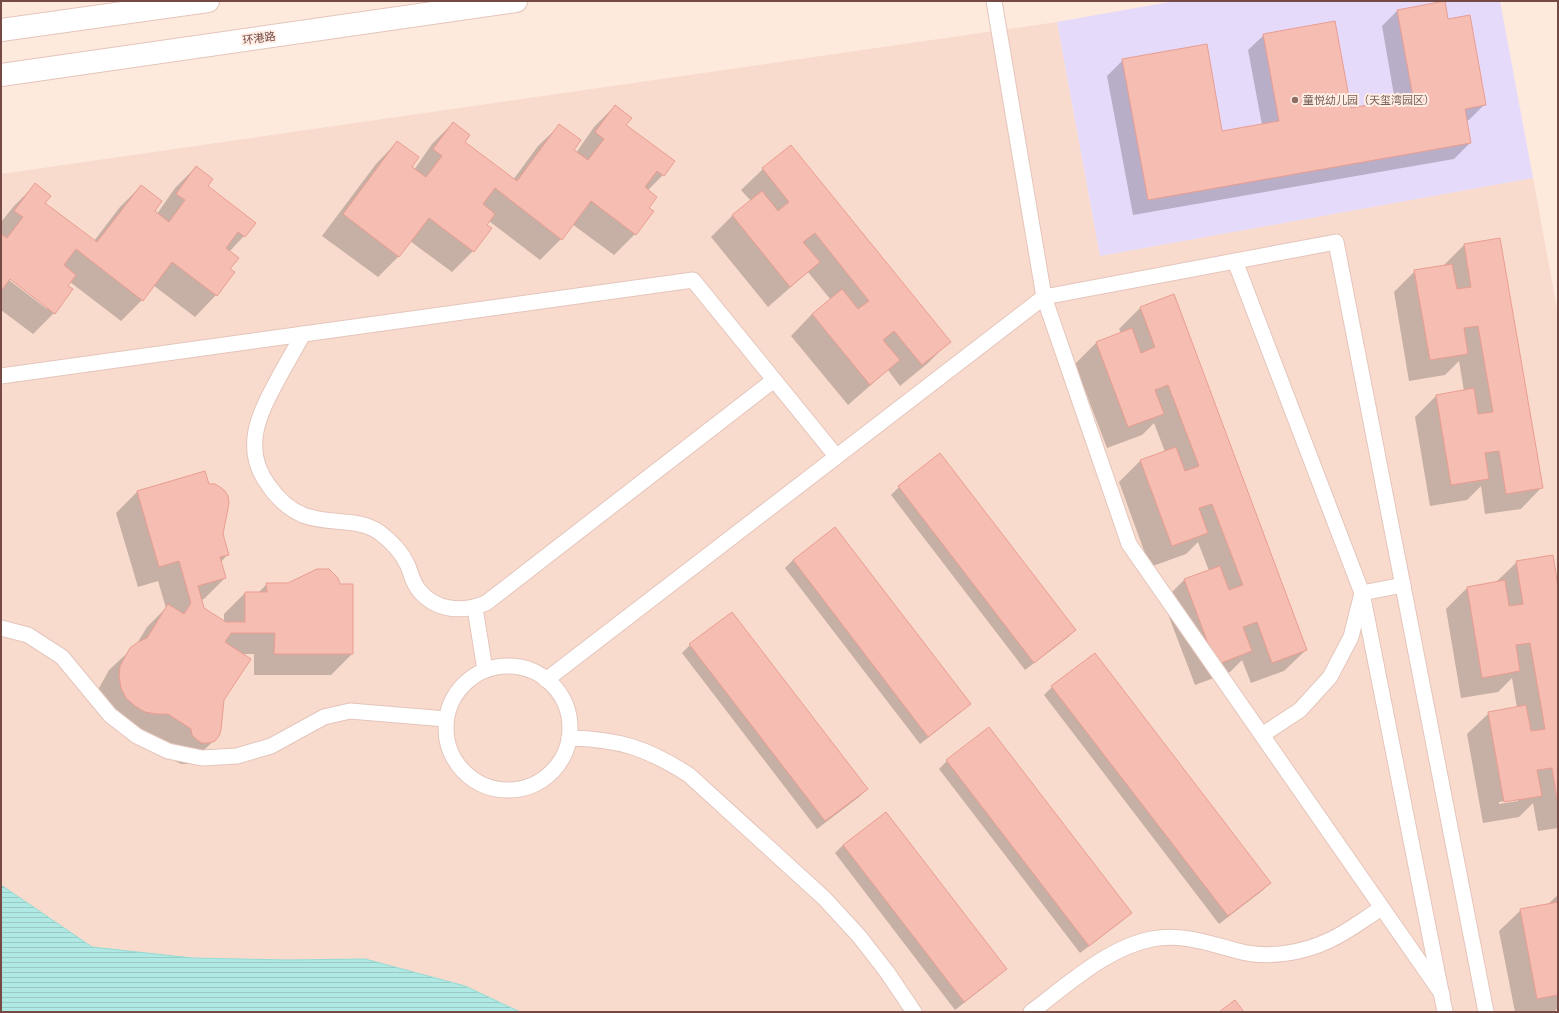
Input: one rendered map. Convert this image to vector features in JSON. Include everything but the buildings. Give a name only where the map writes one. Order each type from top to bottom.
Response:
[{"type":"street","points":[[1,30],[208,1]]},
{"type":"street","name":"环港路","points":[[1,75],[516,1]]},
{"type":"lane","points":[[994,1],[1044,297],[1129,544],[1442,994]]},
{"type":"lane","points":[[546,680],[1044,297],[1336,242],[1486,1012]]},
{"type":"lane","points":[[1235,261],[1362,593],[1446,1012]]},
{"type":"lane","points":[[1,376],[693,280],[836,456]]},
{"type":"lane","points":[[303,334],[259,415],[256,426],[255,448],[258,465],[265,481],[275,495],[288,506],[303,515],[319,520],[350,522],[365,525],[390,540],[400,551],[418,588],[427,598],[438,604],[456,609],[475,608],[496,596],[774,380]]},
{"type":"lane","points":[[1362,593],[1403,585]]},
{"type":"lane","points":[[1262,735],[1300,710],[1330,677],[1351,637],[1362,593]]},
{"type":"lane","points":[[475,608],[485,670]]},
{"type":"lane","points":[[1,628],[28,635],[62,656],[110,715],[137,736],[168,751],[182,754],[202,758],[237,756],[271,746],[324,717],[350,712],[446,719]]},
{"type":"lane","points":[[501,666],[517,667],[532,671],[546,680],[558,692],[565,706],[570,722],[569,738],[564,753],[556,767],[544,779],[530,786],[515,790],[498,790],[483,785],[469,777],[458,765],[450,751],[446,735],[446,719],[451,703],[459,689],[471,678],[485,670],[501,666]]},
{"type":"lane","points":[[569,738],[594,738],[645,750],[668,761],[689,775],[824,898],[859,936],[887,972],[914,1012]]},
{"type":"lane","points":[[1031,1012],[1100,961],[1125,947],[1152,939],[1182,938],[1210,943],[1240,952],[1271,955],[1301,951],[1331,940],[1382,908]]},
{"type":"shaded area","name":"童悦幼儿园（天玺湾园区）","points":[[1175,1],[1500,1],[1533,178],[1100,256],[1057,22]]},
{"type":"shaded area","points":[[1057,22],[1100,256],[1533,178],[1558,314],[1558,1012],[1,1012],[1,174]]},
{"type":"water","points":[[1,885],[92,947],[192,958],[287,960],[365,959],[465,986],[520,1012],[1,1012]]},
{"type":"place","name":"童悦幼儿园（天玺湾园区）","points":[[1295,100]]}]
